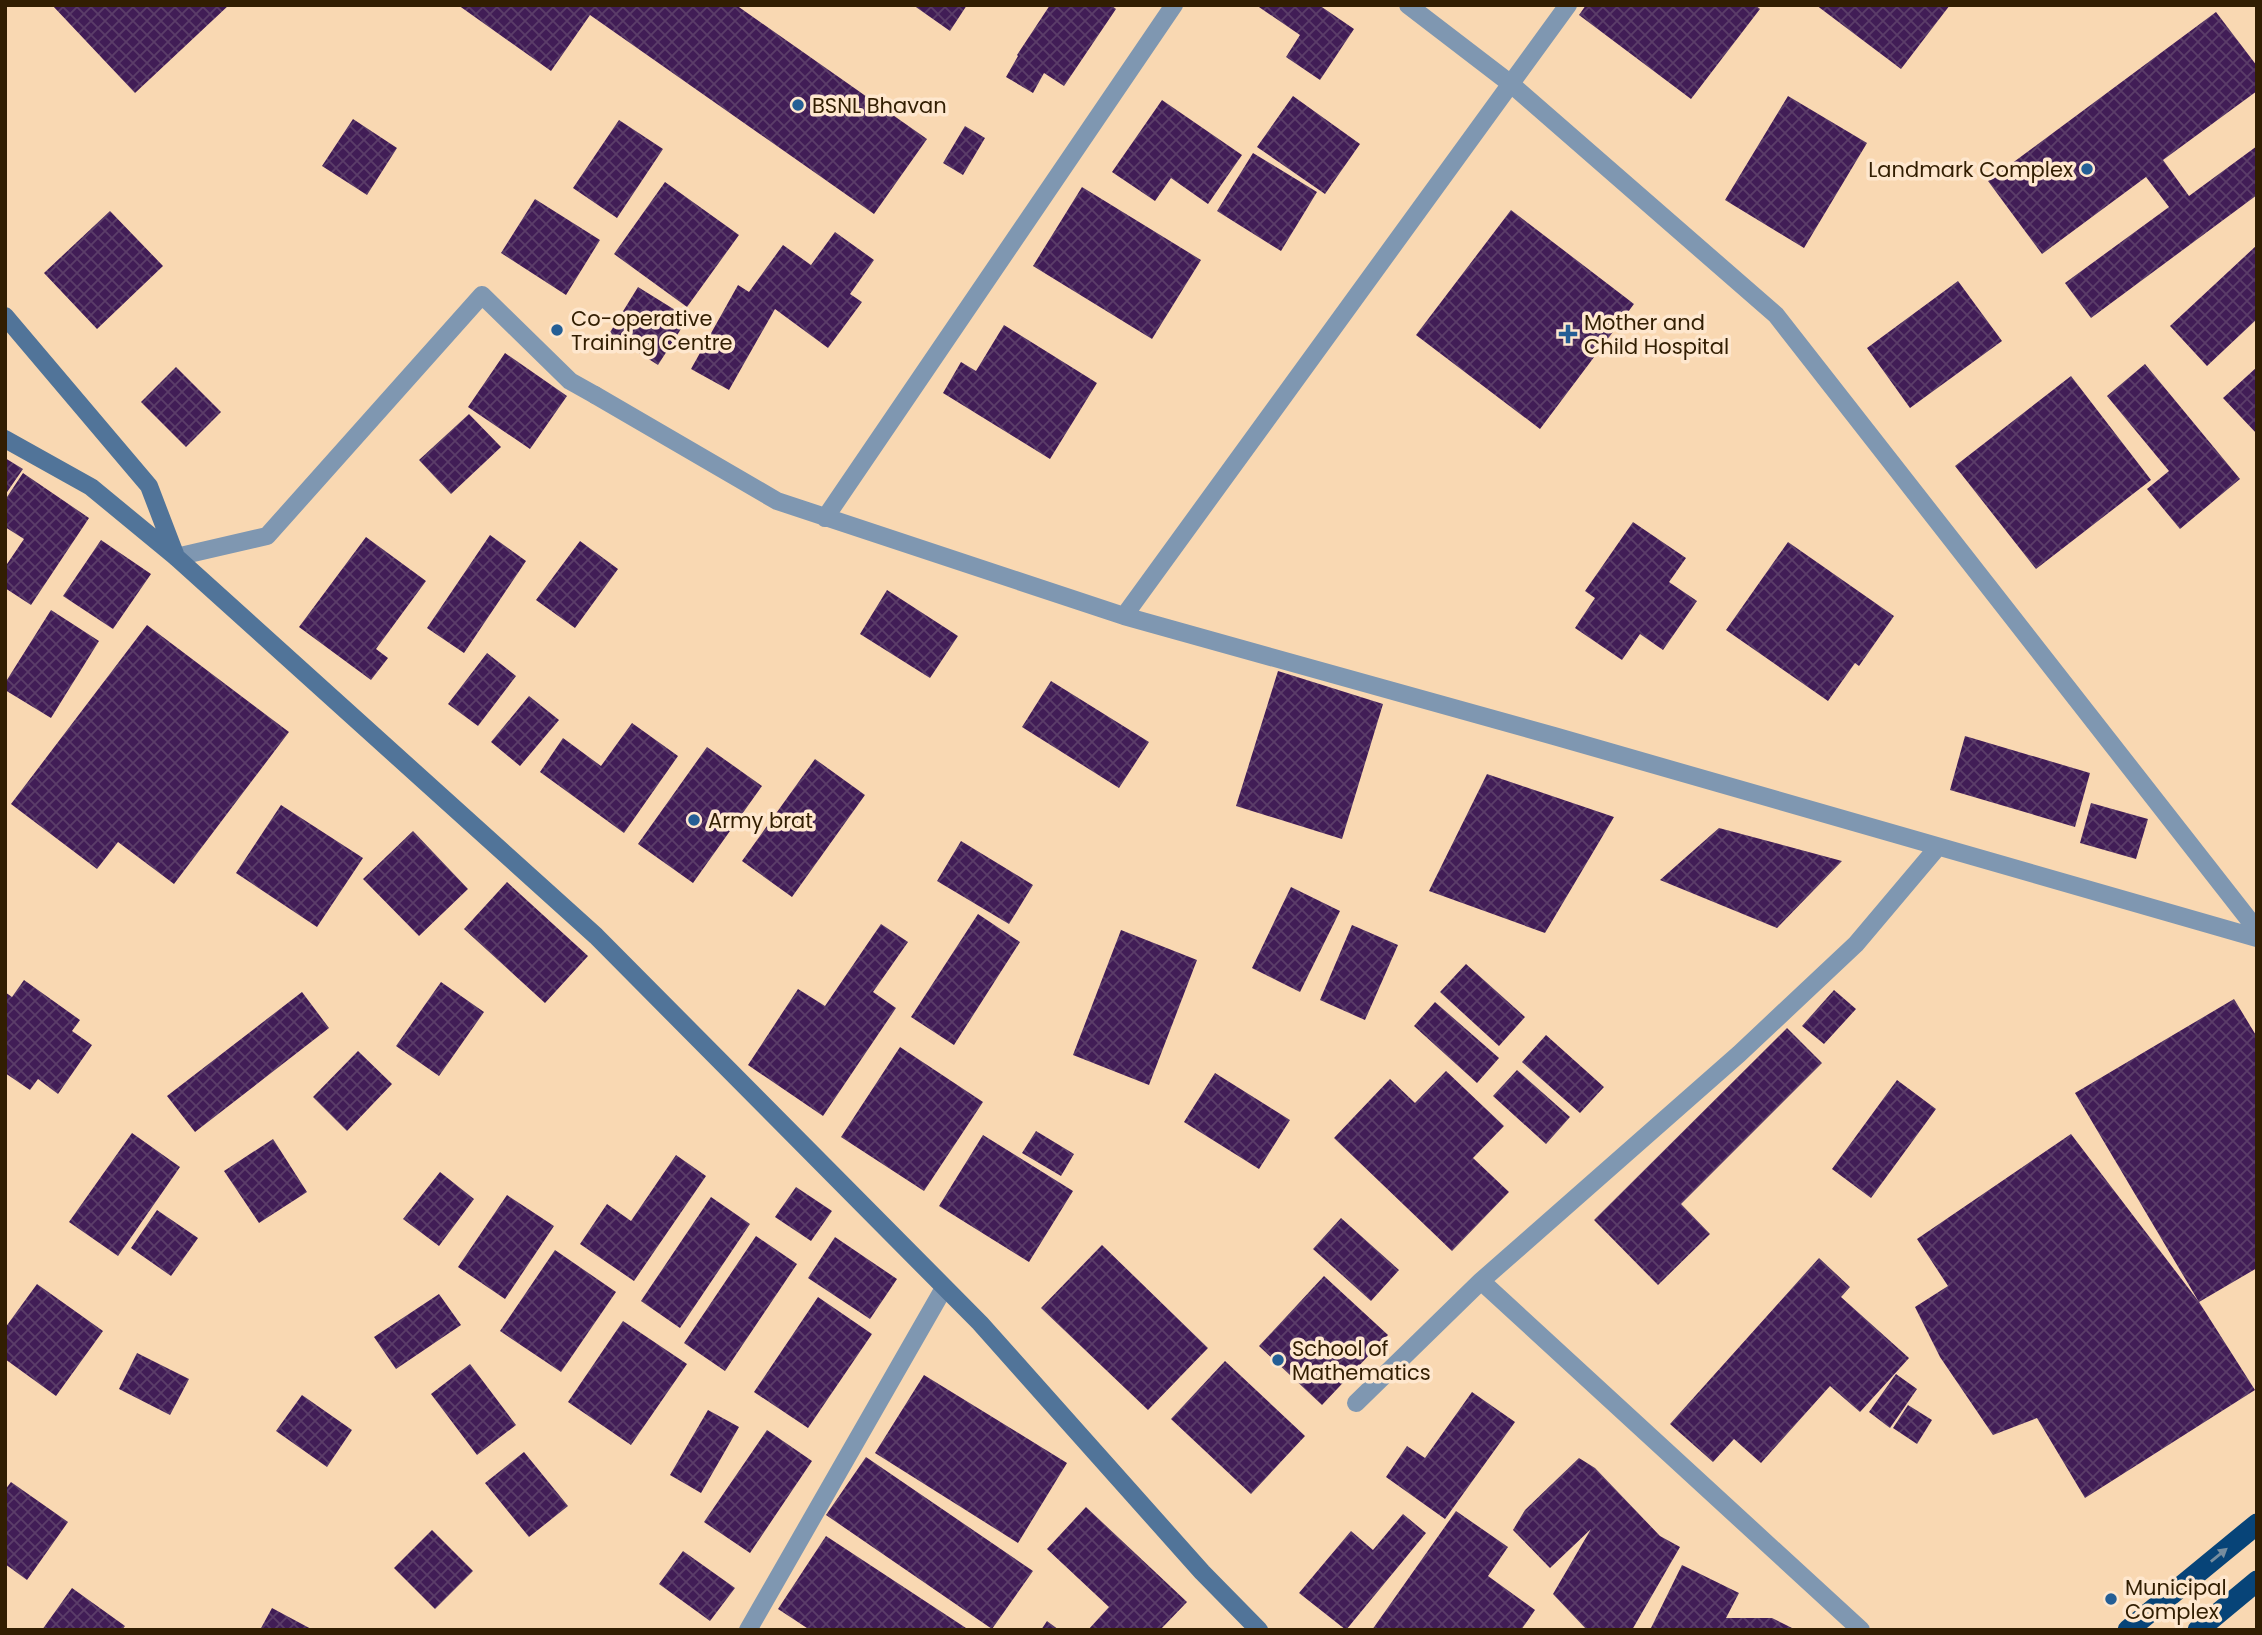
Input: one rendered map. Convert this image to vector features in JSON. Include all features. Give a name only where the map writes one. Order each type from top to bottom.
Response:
[{"type":"highway","points":[[2128,1630],[2257,1524]]},
{"type":"highway","points":[[2198,1630],[2257,1581]]},
{"type":"main road","points":[[5,316],[149,486],[176,557]]},
{"type":"main road","points":[[5,439],[91,487],[176,557],[596,936],[979,1323],[1202,1572],[1259,1630]]},
{"type":"street","points":[[825,518],[1174,5]]},
{"type":"street","points":[[1408,5],[1511,84],[1776,316],[2257,930]]},
{"type":"street","points":[[1124,616],[1568,5]]},
{"type":"street","points":[[176,557],[267,536],[482,295],[570,381],[777,501],[1124,616],[1554,736],[2257,938]]},
{"type":"street","points":[[1356,1403],[1481,1281],[1739,1054],[1856,944],[1937,848]]},
{"type":"street","points":[[1481,1281],[1861,1630]]},
{"type":"street","points":[[748,1630],[944,1288]]},
{"type":"building","points":[[52,5],[229,5],[135,93]]},
{"type":"building","name":"BSNL Bhavan","points":[[458,5],[736,5],[927,139],[874,214],[590,15],[551,71]]},
{"type":"building","points":[[913,5],[967,5],[950,31]]},
{"type":"building","points":[[1050,5],[1111,5],[1116,9],[1064,86],[1044,73],[1033,93],[1006,77]]},
{"type":"building","points":[[1256,5],[1319,5],[1354,29],[1320,80],[1286,57],[1300,35]]},
{"type":"building","points":[[1586,5],[1755,5],[1760,9],[1691,99],[1579,15]]},
{"type":"building","points":[[1816,5],[1950,5],[1901,69]]},
{"type":"building","name":"Landmark Complex","points":[[2216,12],[2257,66],[2257,91],[2163,160],[2189,196],[2257,146],[2257,195],[2091,318],[2065,283],[2169,207],[2146,177],[2042,254],[1988,181]]},
{"type":"building","points":[[1293,96],[1360,144],[1325,194],[1257,147]]},
{"type":"building","points":[[1788,96],[1867,143],[1804,248],[1725,200]]},
{"type":"building","points":[[1162,100],[1242,155],[1208,204],[1171,178],[1155,201],[1112,172]]},
{"type":"building","points":[[353,119],[397,148],[367,195],[322,166]]},
{"type":"building","points":[[619,120],[663,149],[617,218],[573,188]]},
{"type":"building","points":[[965,126],[985,138],[963,175],[943,163]]},
{"type":"building","points":[[1253,153],[1317,192],[1281,251],[1217,211]]},
{"type":"building","points":[[665,182],[739,235],[687,307],[614,254]]},
{"type":"building","points":[[1082,187],[1201,260],[1152,339],[1033,266]]},
{"type":"building","points":[[535,199],[600,240],[566,295],[501,253]]},
{"type":"building","points":[[1511,210],[1634,304],[1540,429],[1416,335]]},
{"type":"building","points":[[110,211],[163,266],[97,329],[44,273]]},
{"type":"building","points":[[835,232],[874,260],[850,294],[862,302],[828,348],[775,309],[729,390],[691,369],[738,285],[749,292],[783,245],[811,265]]},
{"type":"building","points":[[2257,245],[2257,319],[2207,366],[2170,326]]},
{"type":"building","points":[[1958,281],[2002,341],[1910,408],[1867,348]]},
{"type":"building","points":[[638,287],[688,318],[658,365],[609,334]]},
{"type":"building","points":[[1004,325],[1097,383],[1050,459],[943,393],[961,362],[976,371]]},
{"type":"building","points":[[505,353],[567,396],[530,449],[468,407]]},
{"type":"building","points":[[2145,364],[2240,479],[2180,529],[2147,489],[2169,471],[2107,396]]},
{"type":"building","points":[[176,367],[221,412],[186,447],[141,402]]},
{"type":"building","points":[[2257,367],[2257,434],[2223,398]]},
{"type":"building","points":[[2071,376],[2151,480],[2036,569],[1955,466]]},
{"type":"building","points":[[469,414],[501,447],[451,494],[419,460]]},
{"type":"building","points":[[5,458],[23,469],[5,495]]},
{"type":"building","points":[[23,473],[89,518],[31,605],[5,588],[5,567],[24,539],[5,527],[5,500]]},
{"type":"building","points":[[1633,522],[1686,558],[1669,582],[1697,601],[1663,650],[1640,634],[1622,660],[1575,628],[1595,598],[1585,591]]},
{"type":"building","points":[[490,535],[526,561],[464,653],[427,628]]},
{"type":"building","points":[[366,537],[426,581],[376,649],[388,658],[371,680],[299,627]]},
{"type":"building","points":[[101,540],[151,574],[113,629],[63,596]]},
{"type":"building","points":[[580,541],[618,569],[575,628],[536,600]]},
{"type":"building","points":[[1788,542],[1894,616],[1859,666],[1855,663],[1828,701],[1726,630]]},
{"type":"building","points":[[887,590],[958,636],[930,678],[860,634]]},
{"type":"building","points":[[51,610],[99,641],[51,718],[5,690],[5,683]]},
{"type":"building","points":[[147,625],[289,732],[174,884],[118,842],[97,869],[11,804]]},
{"type":"building","points":[[487,653],[516,676],[478,726],[448,704]]},
{"type":"building","points":[[1278,671],[1383,704],[1342,839],[1236,806]]},
{"type":"building","points":[[1051,681],[1149,742],[1119,788],[1022,727]]},
{"type":"building","points":[[529,696],[559,720],[520,766],[491,742]]},
{"type":"building","points":[[632,723],[678,756],[624,833],[540,772],[563,738],[601,766]]},
{"type":"building","points":[[1965,736],[2090,773],[2075,827],[1950,790]]},
{"type":"building","points":[[707,747],[762,786],[693,883],[638,844]]},
{"type":"building","points":[[815,759],[865,795],[792,897],[742,861]]},
{"type":"building","points":[[1487,774],[1614,817],[1545,933],[1429,891]]},
{"type":"building","points":[[2091,803],[2148,819],[2136,859],[2080,843]]},
{"type":"building","points":[[281,805],[363,858],[317,927],[236,873]]},
{"type":"building","points":[[1719,828],[1842,861],[1777,928],[1660,880]]},
{"type":"building","points":[[413,831],[468,889],[419,936],[363,879]]},
{"type":"building","points":[[961,841],[1033,885],[1009,924],[937,881]]},
{"type":"building","points":[[507,882],[588,956],[545,1003],[464,929]]},
{"type":"building","points":[[1291,887],[1340,911],[1300,992],[1252,968]]},
{"type":"building","points":[[978,914],[1020,942],[954,1045],[911,1017]]},
{"type":"building","points":[[881,924],[908,942],[873,992],[896,1008],[823,1116],[748,1065],[798,989],[825,1006]]},
{"type":"building","points":[[1352,925],[1398,945],[1365,1020],[1320,1000]]},
{"type":"building","points":[[1121,930],[1197,960],[1149,1085],[1073,1055]]},
{"type":"building","points":[[1466,964],[1525,1017],[1499,1046],[1440,992]]},
{"type":"building","points":[[24,980],[80,1020],[72,1031],[92,1045],[58,1094],[38,1079],[30,1090],[5,1073],[5,992],[12,997]]},
{"type":"building","points":[[441,982],[484,1012],[439,1076],[396,1046]]},
{"type":"building","points":[[1834,990],[1856,1009],[1824,1044],[1802,1026]]},
{"type":"building","points":[[302,992],[329,1028],[195,1132],[167,1096]]},
{"type":"building","points":[[2234,999],[2257,1037],[2257,1268],[2199,1302],[2075,1093]]},
{"type":"building","points":[[1435,1002],[1499,1058],[1477,1083],[1414,1026]]},
{"type":"building","points":[[1787,1028],[1822,1063],[1681,1204],[1710,1234],[1658,1285],[1594,1220]]},
{"type":"building","points":[[1546,1035],[1604,1087],[1580,1113],[1522,1062]]},
{"type":"building","points":[[900,1047],[983,1102],[924,1191],[841,1137]]},
{"type":"building","points":[[358,1051],[392,1084],[347,1131],[313,1097]]},
{"type":"building","points":[[1517,1070],[1570,1117],[1546,1144],[1493,1096]]},
{"type":"building","points":[[1446,1071],[1504,1126],[1473,1158],[1509,1192],[1452,1251],[1334,1138],[1390,1079],[1415,1103]]},
{"type":"building","points":[[1215,1073],[1290,1120],[1259,1169],[1184,1122]]},
{"type":"building","points":[[1897,1080],[1936,1109],[1871,1198],[1832,1169]]},
{"type":"building","points":[[1036,1131],[1074,1154],[1061,1176],[1022,1153]]},
{"type":"building","points":[[132,1133],[180,1167],[118,1256],[69,1222]]},
{"type":"building","points":[[2071,1134],[2199,1302],[2255,1390],[2085,1498],[2037,1418],[1993,1435],[1940,1357],[1915,1307],[1948,1286],[1917,1239]]},
{"type":"building","points":[[983,1135],[1073,1191],[1029,1262],[939,1206]]},
{"type":"building","points":[[273,1139],[307,1192],[259,1223],[224,1171]]},
{"type":"building","points":[[676,1155],[706,1176],[634,1281],[580,1244],[607,1204],[631,1221]]},
{"type":"building","points":[[440,1172],[474,1199],[439,1246],[403,1219]]},
{"type":"building","points":[[796,1187],[832,1211],[811,1241],[775,1217]]},
{"type":"building","points":[[507,1195],[554,1226],[505,1299],[458,1267]]},
{"type":"building","points":[[711,1197],[750,1224],[680,1328],[641,1301]]},
{"type":"building","points":[[157,1210],[198,1238],[171,1276],[131,1248]]},
{"type":"building","points":[[1341,1218],[1399,1270],[1371,1301],[1313,1249]]},
{"type":"building","points":[[756,1236],[797,1264],[725,1371],[684,1343]]},
{"type":"building","points":[[835,1237],[897,1279],[870,1319],[808,1278]]},
{"type":"building","points":[[1102,1245],[1208,1348],[1148,1410],[1041,1308]]},
{"type":"building","points":[[555,1250],[616,1292],[561,1372],[500,1331]]},
{"type":"building","points":[[1819,1258],[1850,1287],[1841,1297],[1909,1358],[1860,1412],[1830,1386],[1761,1463],[1734,1439],[1713,1462],[1670,1424]]},
{"type":"building","points":[[1324,1276],[1388,1335],[1322,1405],[1259,1346]]},
{"type":"building","points":[[37,1284],[103,1331],[56,1396],[5,1359],[5,1328]]},
{"type":"building","points":[[439,1294],[461,1325],[396,1369],[374,1337]]},
{"type":"building","points":[[818,1297],[872,1334],[808,1428],[754,1392]]},
{"type":"building","points":[[623,1321],[687,1364],[631,1445],[568,1402]]},
{"type":"building","points":[[137,1353],[189,1379],[170,1415],[119,1389]]},
{"type":"building","points":[[1225,1361],[1305,1436],[1251,1494],[1171,1419]]},
{"type":"building","points":[[470,1364],[516,1425],[477,1455],[431,1394]]},
{"type":"building","points":[[1896,1374],[1917,1389],[1890,1428],[1869,1412]]},
{"type":"building","points":[[924,1375],[1067,1463],[1018,1543],[875,1453]]},
{"type":"building","points":[[1472,1392],[1515,1422],[1445,1519],[1386,1477],[1407,1446],[1425,1458]]},
{"type":"building","points":[[302,1395],[352,1430],[327,1467],[276,1431]]},
{"type":"building","points":[[1908,1405],[1932,1420],[1917,1444],[1893,1428]]},
{"type":"building","points":[[708,1410],[739,1427],[701,1493],[670,1475]]},
{"type":"building","points":[[767,1430],[812,1461],[750,1553],[704,1522]]},
{"type":"building","points":[[524,1452],[568,1506],[529,1537],[485,1483]]},
{"type":"building","points":[[866,1457],[1033,1571],[992,1629],[826,1515]]},
{"type":"building","points":[[1579,1458],[1595,1468],[1660,1536],[1680,1547],[1632,1630],[1587,1630],[1553,1594],[1591,1529],[1550,1568],[1513,1530],[1525,1510]]},
{"type":"building","points":[[11,1482],[68,1522],[27,1580],[5,1564],[5,1490]]},
{"type":"building","points":[[1086,1507],[1187,1602],[1160,1630],[1088,1630],[1109,1607],[1047,1549]]},
{"type":"building","points":[[1456,1511],[1508,1547],[1488,1576],[1535,1610],[1521,1630],[1372,1630]]},
{"type":"building","points":[[1403,1514],[1426,1533],[1346,1630],[1299,1593],[1351,1531],[1373,1550]]},
{"type":"building","points":[[432,1530],[473,1571],[435,1609],[394,1568]]},
{"type":"building","points":[[826,1536],[969,1630],[810,1630],[778,1609]]},
{"type":"building","points":[[683,1551],[735,1588],[710,1621],[659,1584]]},
{"type":"building","points":[[1682,1565],[1739,1593],[1726,1618],[1772,1618],[1796,1630],[1650,1630]]},
{"type":"building","points":[[72,1588],[125,1626],[122,1630],[42,1630]]},
{"type":"building","points":[[272,1608],[313,1630],[260,1630]]},
{"type":"building","points":[[1047,1621],[1059,1630],[1041,1630]]},
{"type":"place","name":"BSNL Bhavan","points":[[798,105]]},
{"type":"place","name":"Landmark Complex","points":[[2087,169]]},
{"type":"place","name":"Co-operative Training Centre","points":[[557,330]]},
{"type":"place","name":"Mother and Child Hospital","points":[[1568,334]]},
{"type":"place","name":"Army brat","points":[[694,820]]},
{"type":"place","name":"School of Mathematics","points":[[1278,1360]]},
{"type":"place","name":"Municipal Complex","points":[[2111,1599]]}]
